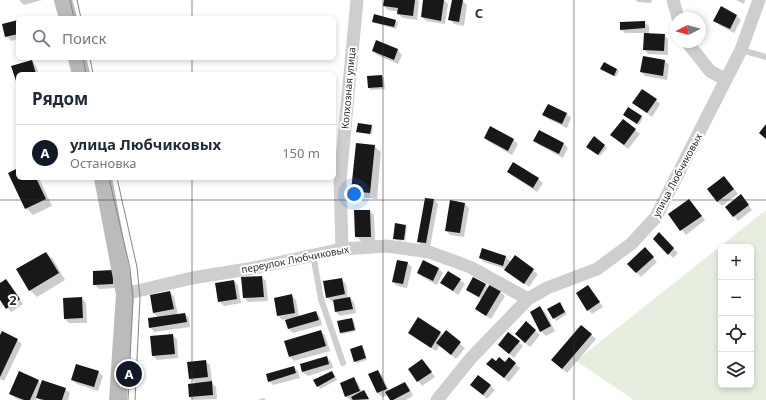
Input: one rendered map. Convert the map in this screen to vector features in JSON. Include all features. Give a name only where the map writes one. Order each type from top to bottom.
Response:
[{"type":"main road","points":[[63,0],[67,16]]},
{"type":"main road","points":[[78,60],[81,72]]},
{"type":"main road","points":[[103,180],[125,294],[118,400]]},
{"type":"street","name":"Колхозная улица","points":[[342,249],[340,180],[356,0]]},
{"type":"street","points":[[673,0],[676,12]]},
{"type":"street","name":"улица Любчиковых","points":[[437,400],[471,358],[528,299],[547,288],[597,269],[631,244],[656,217],[741,50],[759,0]]},
{"type":"street","points":[[692,48],[710,71],[726,80]]},
{"type":"street","name":"переулок Любчиковых","points":[[125,294],[192,278],[254,268],[342,249],[387,246],[429,252],[470,267],[528,299]]},
{"type":"lane","points":[[741,50],[766,57]]},
{"type":"lane","points":[[313,255],[321,299],[343,363]]},
{"type":"green space","points":[[766,210],[766,400],[634,400],[576,361],[718,248],[718,388],[754,388],[754,244],[723,244]]},
{"type":"building","points":[[384,0],[415,0],[413,16],[397,14],[398,8],[383,6]]},
{"type":"building","points":[[423,0],[444,0],[441,21],[421,17]]},
{"type":"building","points":[[452,0],[463,0],[459,22],[448,20]]},
{"type":"building","points":[[721,6],[737,15],[730,29],[713,21]]},
{"type":"building","points":[[374,14],[396,20],[394,27],[372,22]]},
{"type":"building","points":[[16,20],[16,34],[5,37],[2,24]]},
{"type":"building","points":[[645,21],[645,28],[620,30],[620,22]]},
{"type":"building","points":[[644,33],[665,34],[664,51],[643,50]]},
{"type":"building","points":[[376,40],[398,49],[394,60],[372,51]]},
{"type":"building","points":[[643,56],[665,60],[663,76],[640,72]]},
{"type":"building","points":[[32,60],[35,72],[16,72],[16,81],[11,66]]},
{"type":"building","points":[[604,62],[617,69],[614,76],[600,69]]},
{"type":"building","points":[[382,75],[383,87],[368,88],[367,76]]},
{"type":"building","points":[[642,89],[657,99],[647,113],[632,103]]},
{"type":"building","points":[[548,104],[567,113],[562,124],[542,115]]},
{"type":"building","points":[[628,107],[642,116],[637,124],[623,115]]},
{"type":"building","points":[[623,119],[636,129],[624,145],[610,135]]},
{"type":"building","points":[[358,123],[372,125],[370,134],[356,132]]},
{"type":"building","points":[[766,124],[766,139],[759,133]]},
{"type":"building","points":[[490,126],[514,139],[508,151],[484,138]]},
{"type":"building","points":[[539,130],[564,143],[559,154],[533,141]]},
{"type":"building","points":[[594,136],[605,145],[598,155],[586,147]]},
{"type":"building","points":[[356,143],[375,145],[370,193],[351,191]]},
{"type":"building","points":[[513,162],[539,178],[533,188],[507,172]]},
{"type":"building","points":[[16,169],[16,180],[37,180],[46,199],[25,209],[8,173]]},
{"type":"building","points":[[724,176],[734,189],[717,202],[707,189]]},
{"type":"building","points":[[741,194],[749,205],[733,217],[725,207]]},
{"type":"building","points":[[425,198],[434,199],[426,243],[417,242]]},
{"type":"building","points":[[689,199],[702,216],[680,231],[668,214]]},
{"type":"building","points":[[450,200],[465,203],[460,233],[445,231]]},
{"type":"building","points":[[354,210],[370,210],[371,237],[355,237]]},
{"type":"building","points":[[395,223],[406,225],[404,240],[393,239]]},
{"type":"building","points":[[659,232],[674,248],[668,255],[653,239]]},
{"type":"building","points":[[645,247],[654,257],[636,273],[627,264]]},
{"type":"building","points":[[482,248],[506,256],[503,266],[479,258]]},
{"type":"building","points":[[46,252],[59,273],[29,291],[16,269]]},
{"type":"building","points":[[515,255],[534,269],[524,284],[504,270]]},
{"type":"building","points":[[397,260],[408,262],[403,284],[392,282]]},
{"type":"building","points":[[423,260],[439,268],[433,281],[417,273]]},
{"type":"building","points":[[113,270],[113,284],[93,285],[93,271]]},
{"type":"building","points":[[448,271],[461,279],[453,291],[440,283]]},
{"type":"building","points":[[262,276],[264,297],[243,298],[241,277]]},
{"type":"building","points":[[473,277],[486,284],[479,297],[466,290]]},
{"type":"building","points":[[342,278],[345,294],[326,298],[323,281]]},
{"type":"building","points":[[6,279],[20,299],[6,309],[0,300],[0,283]]},
{"type":"building","points":[[234,280],[237,299],[218,302],[215,283]]},
{"type":"building","points":[[490,284],[501,291],[486,316],[475,309]]},
{"type":"building","points":[[588,285],[600,302],[587,311],[576,293]]},
{"type":"building","points":[[170,291],[174,309],[153,313],[150,295]]},
{"type":"building","points":[[292,294],[295,313],[277,316],[274,298]]},
{"type":"building","points":[[82,297],[83,318],[64,319],[63,298]]},
{"type":"building","points":[[350,297],[353,309],[335,312],[333,300]]},
{"type":"building","points":[[560,302],[565,312],[553,319],[547,309]]},
{"type":"building","points":[[540,306],[551,326],[540,332],[530,312]]},
{"type":"building","points":[[316,311],[319,320],[288,329],[285,320]]},
{"type":"building","points":[[185,313],[187,322],[149,328],[148,318]]},
{"type":"building","points":[[418,317],[441,332],[431,348],[408,333]]},
{"type":"building","points":[[352,318],[355,330],[340,333],[337,321]]},
{"type":"building","points":[[526,321],[536,330],[525,343],[515,334]]},
{"type":"building","points":[[581,325],[592,334],[562,369],[551,360]]},
{"type":"building","points":[[321,330],[326,346],[289,357],[284,341]]},
{"type":"building","points":[[446,330],[461,342],[451,355],[436,343]]},
{"type":"building","points":[[2,331],[18,339],[0,377],[0,335]]},
{"type":"building","points":[[508,332],[520,341],[509,354],[498,345]]},
{"type":"building","points":[[173,334],[175,354],[152,356],[150,336]]},
{"type":"building","points":[[362,345],[366,358],[354,362],[350,349]]},
{"type":"building","points":[[327,356],[329,364],[302,372],[300,364]]},
{"type":"building","points":[[499,357],[505,362],[509,357],[516,363],[504,378],[486,364],[492,358],[496,361]]},
{"type":"building","points":[[422,359],[432,372],[417,382],[408,369]]},
{"type":"building","points":[[206,360],[208,377],[189,379],[187,362]]},
{"type":"building","points":[[76,364],[99,371],[94,387],[71,380]]},
{"type":"building","points":[[294,366],[296,373],[268,382],[266,374]]},
{"type":"building","points":[[378,370],[387,389],[377,393],[368,374]]},
{"type":"building","points":[[19,371],[39,380],[30,400],[24,400],[9,394]]},
{"type":"building","points":[[332,371],[335,377],[317,387],[313,380]]},
{"type":"building","points":[[478,375],[491,385],[483,395],[470,385]]},
{"type":"building","points":[[354,377],[360,391],[345,397],[340,383]]},
{"type":"building","points":[[42,380],[66,388],[62,400],[44,400],[36,398]]},
{"type":"building","points":[[212,381],[213,395],[189,397],[188,384]]},
{"type":"building","points":[[405,382],[410,391],[393,400],[390,400],[385,392]]},
{"type":"building","points":[[364,390],[369,399],[353,400],[351,397]]},
{"type":"tram line","points":[[70,0],[74,16]]},
{"type":"tram line","points":[[77,0],[81,16]]},
{"type":"tram line","points":[[83,60],[86,72]]},
{"type":"tram line","points":[[90,60],[93,72]]},
{"type":"tram line","points":[[109,180],[130,268],[133,299],[128,400]]},
{"type":"tram line","points":[[117,180],[137,267],[140,298],[135,400]]},
{"type":"place","name":"улица Любчиковых","points":[[129,374]]}]
